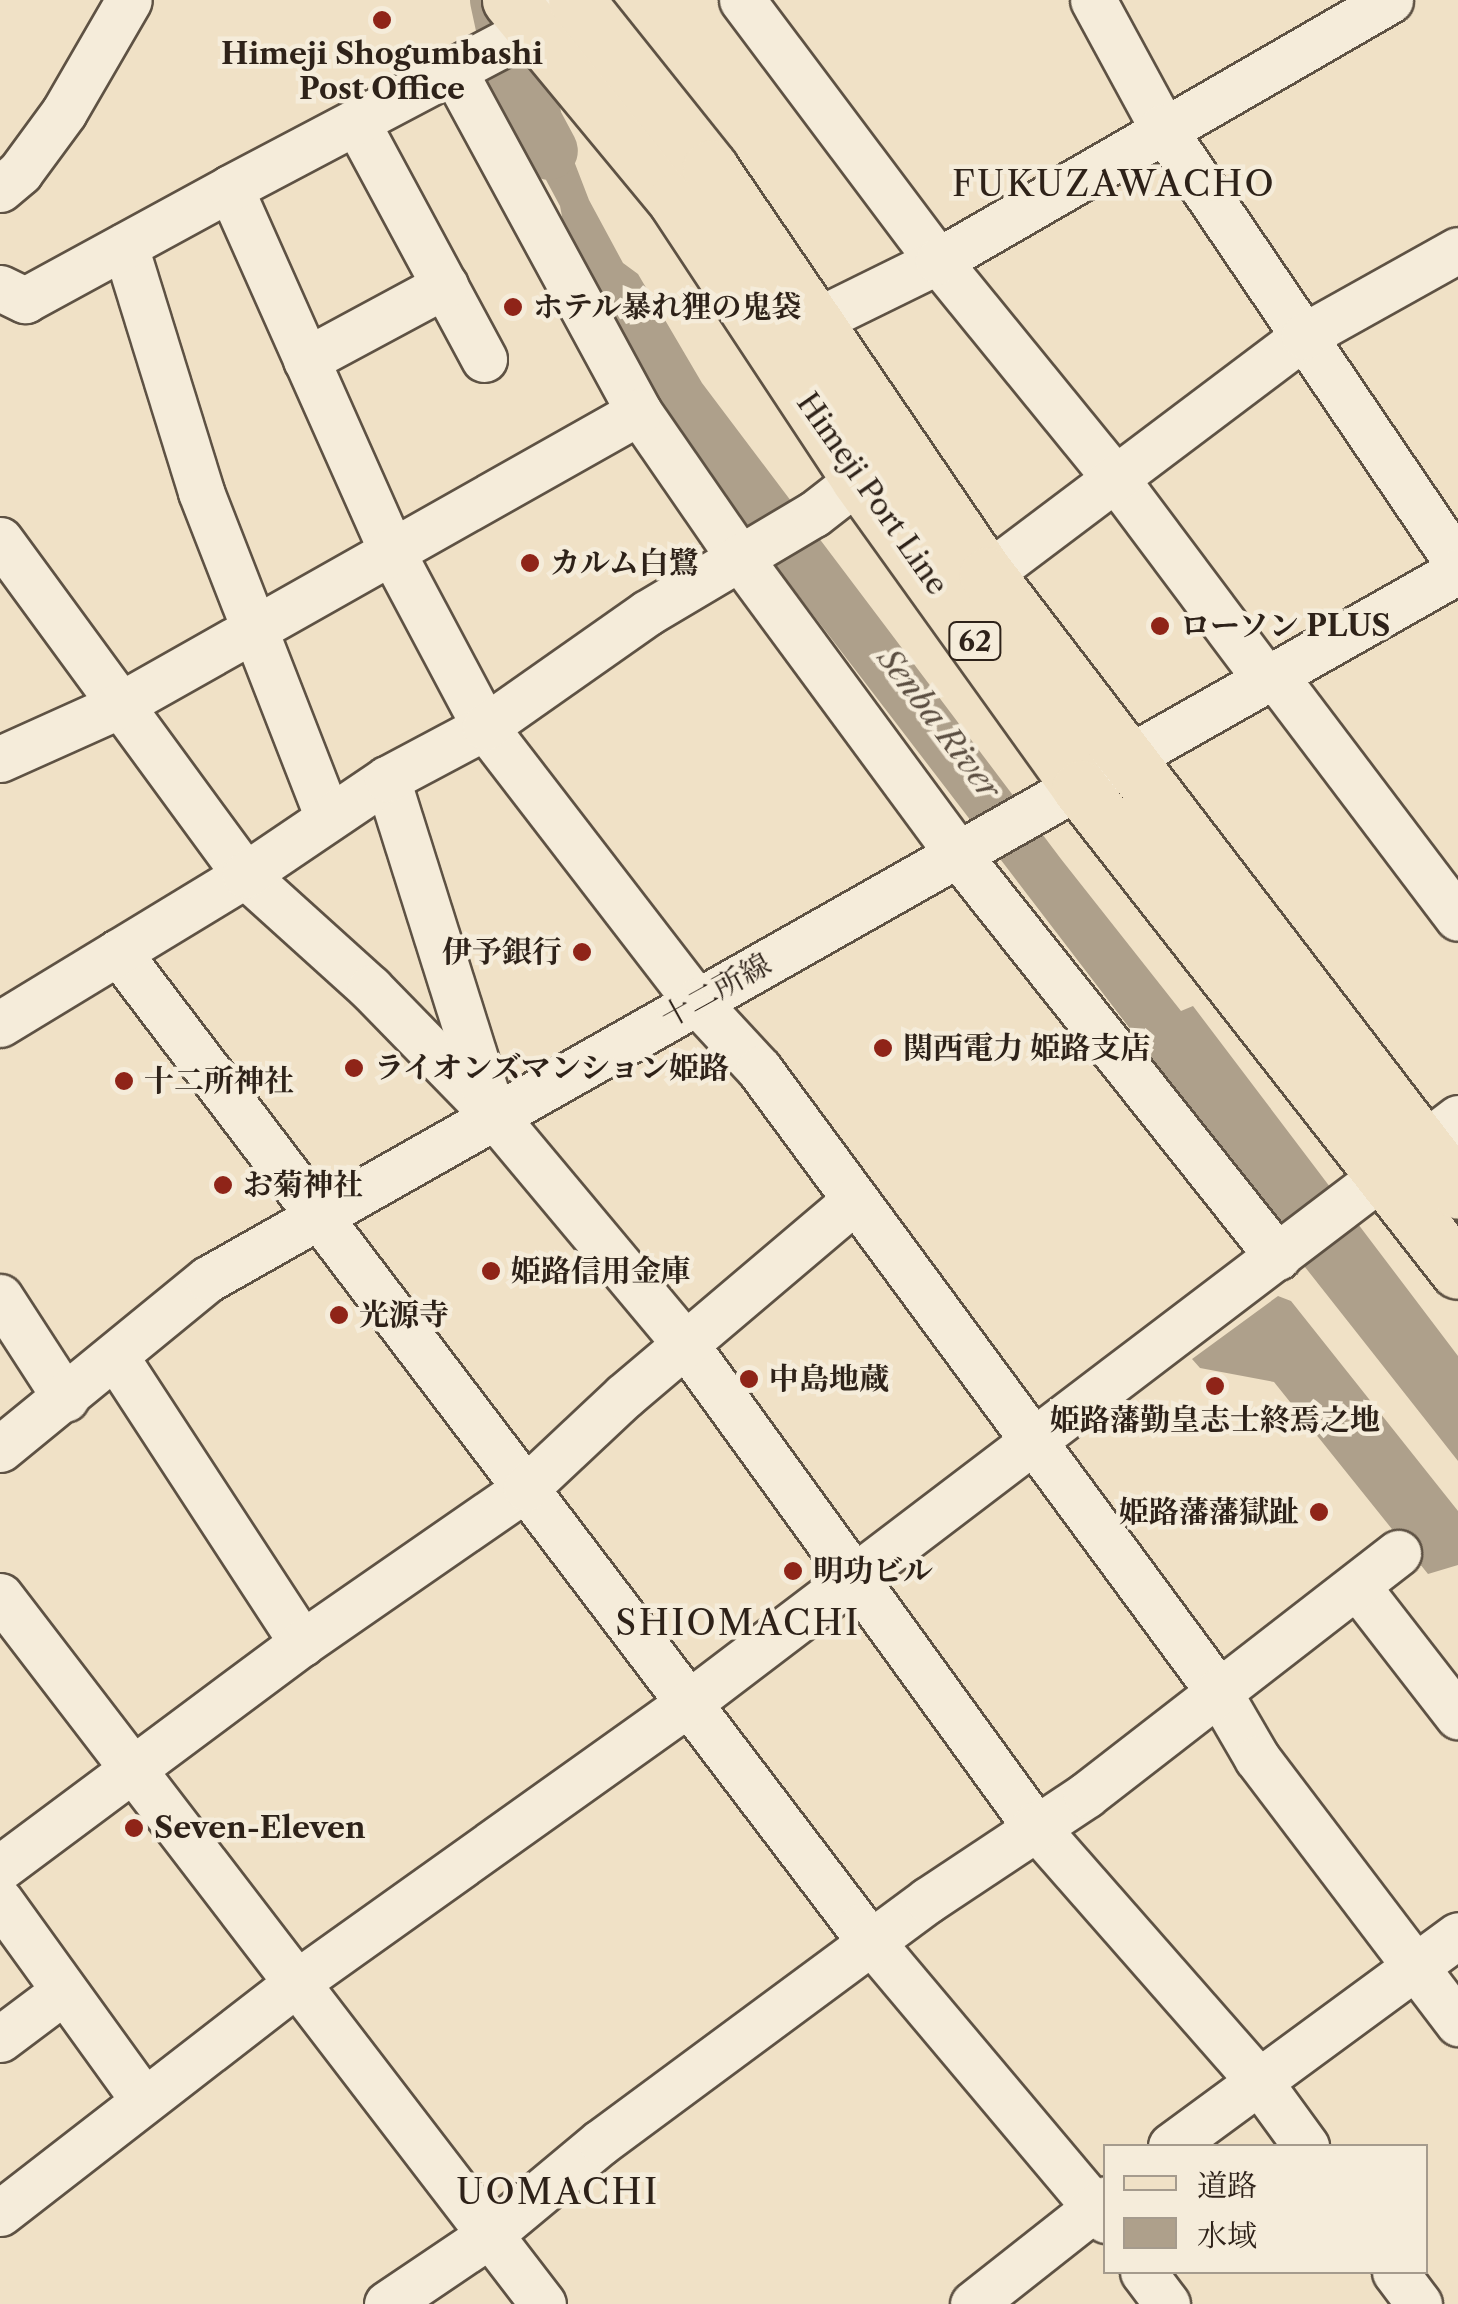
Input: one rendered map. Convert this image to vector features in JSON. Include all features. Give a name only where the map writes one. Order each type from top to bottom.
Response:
[{"type":"main road","name":"Himeji Port Line","points":[[562,7],[710,168],[987,575],[1083,786]]},
{"type":"main road","name":"Himeji Port Line","points":[[562,7],[676,200],[859,479],[1083,786],[1404,1160],[1458,1271]]},
{"type":"main road","name":"Himeji Port Line","points":[[1404,1160],[1458,1192]]},
{"type":"street","points":[[7,168],[64,112],[130,0]]},
{"type":"street","points":[[742,0],[938,261],[1116,478],[1458,918]]},
{"type":"street","points":[[1093,0],[1162,128],[1458,568]]},
{"type":"street","points":[[816,322],[938,261],[1162,128],[1390,0]]},
{"type":"street","points":[[8,301],[126,246],[455,73],[562,7]]},
{"type":"street","points":[[455,73],[639,412],[739,557],[960,857],[1278,1257]]},
{"type":"street","points":[[358,123],[484,359]]},
{"type":"street","points":[[230,188],[393,554],[485,727],[696,1001],[759,1069],[1031,1443],[1218,1691],[1258,1758],[1458,2023]]},
{"type":"street","points":[[126,246],[200,492],[257,628],[328,818]]},
{"type":"street","points":[[987,575],[1304,336],[1458,250]]},
{"type":"street","points":[[306,360],[445,285]]},
{"type":"street","points":[[0,759],[118,706],[639,412]]},
{"type":"street","points":[[4,1013],[118,952],[245,875],[387,779],[485,727],[647,613],[814,514],[859,479]]},
{"type":"street","points":[[0,540],[245,875],[370,988],[493,1114],[686,1344],[1034,1826],[1258,2080],[1305,2144]]},
{"type":"street","name":"十二所線","points":[[0,1448],[66,1399],[208,1279],[493,1114],[960,857],[1458,568]]},
{"type":"street","points":[[387,779],[493,1114]]},
{"type":"street","points":[[118,952],[315,1216],[874,1943],[1102,2209],[973,2304]]},
{"type":"street","points":[[0,2213],[296,1983],[690,1702],[851,1576],[1404,1160]]},
{"type":"street","points":[[0,1868],[302,1643],[526,1488],[686,1344],[854,1202]]},
{"type":"street","points":[[0,1298],[66,1399]]},
{"type":"street","points":[[114,1356],[302,1643]]},
{"type":"street","points":[[386,2304],[488,2236],[601,2142],[1034,1826],[1086,1794],[1398,1553]]},
{"type":"street","points":[[1357,1586],[1458,1716]]},
{"type":"street","points":[[0,1596],[15,1651],[130,1769],[543,2304]]},
{"type":"street","points":[[0,1901],[144,2101]]},
{"type":"street","points":[[1174,2144],[1458,1934]]},
{"type":"street","points":[[0,2039],[64,1990]]},
{"type":"street","points":[[1144,2274],[1167,2304]]},
{"type":"street","points":[[1396,2274],[1418,2304]]},
{"type":"water","points":[[532,70],[556,76],[564,135],[589,200],[623,263],[638,274],[702,383],[1061,859],[1181,1011],[1193,1006],[1458,1356],[1458,1461],[1133,1049],[1141,1043],[713,484],[596,298],[585,260],[565,232],[560,206],[531,152],[503,132],[478,101]]},
{"type":"water","points":[[1278,1296],[1291,1301],[1458,1511],[1458,1565],[1428,1574],[1274,1382],[1200,1368],[1192,1359]]},
{"type":"waterway","name":"Senba River","points":[[499,0],[520,97],[549,151]]},
{"type":"place","name":"Himeji Shogumbashi Post Office","points":[[382,20]]},
{"type":"place","name":"ホテル暴れ狸の鬼袋","points":[[513,307]]},
{"type":"place","name":"カルム白鷺","points":[[530,563]]},
{"type":"place","name":"ローソン PLUS","points":[[1160,626]]},
{"type":"place","name":"伊予銀行","points":[[582,952]]},
{"type":"place","name":"関西電力 姫路支店","points":[[883,1048]]},
{"type":"place","name":"ライオンズマンション姫路","points":[[354,1068]]},
{"type":"place","name":"十二所神社","points":[[124,1081]]},
{"type":"place","name":"お菊神社","points":[[223,1185]]},
{"type":"place","name":"姫路信用金庫","points":[[491,1271]]},
{"type":"place","name":"光源寺","points":[[339,1315]]},
{"type":"place","name":"中島地蔵","points":[[749,1379]]},
{"type":"place","name":"姫路藩勤皇志士終焉之地","points":[[1215,1386]]},
{"type":"place","name":"姫路藩藩獄趾","points":[[1319,1512]]},
{"type":"place","name":"明功ビル","points":[[793,1571]]},
{"type":"place","name":"Seven-Eleven","points":[[134,1828]]},
{"type":"district","name":"FUKUZAWACHO","points":[[1114,184]]},
{"type":"district","name":"SHIOMACHI","points":[[738,1623]]},
{"type":"district","name":"UOMACHI","points":[[558,2192]]}]
